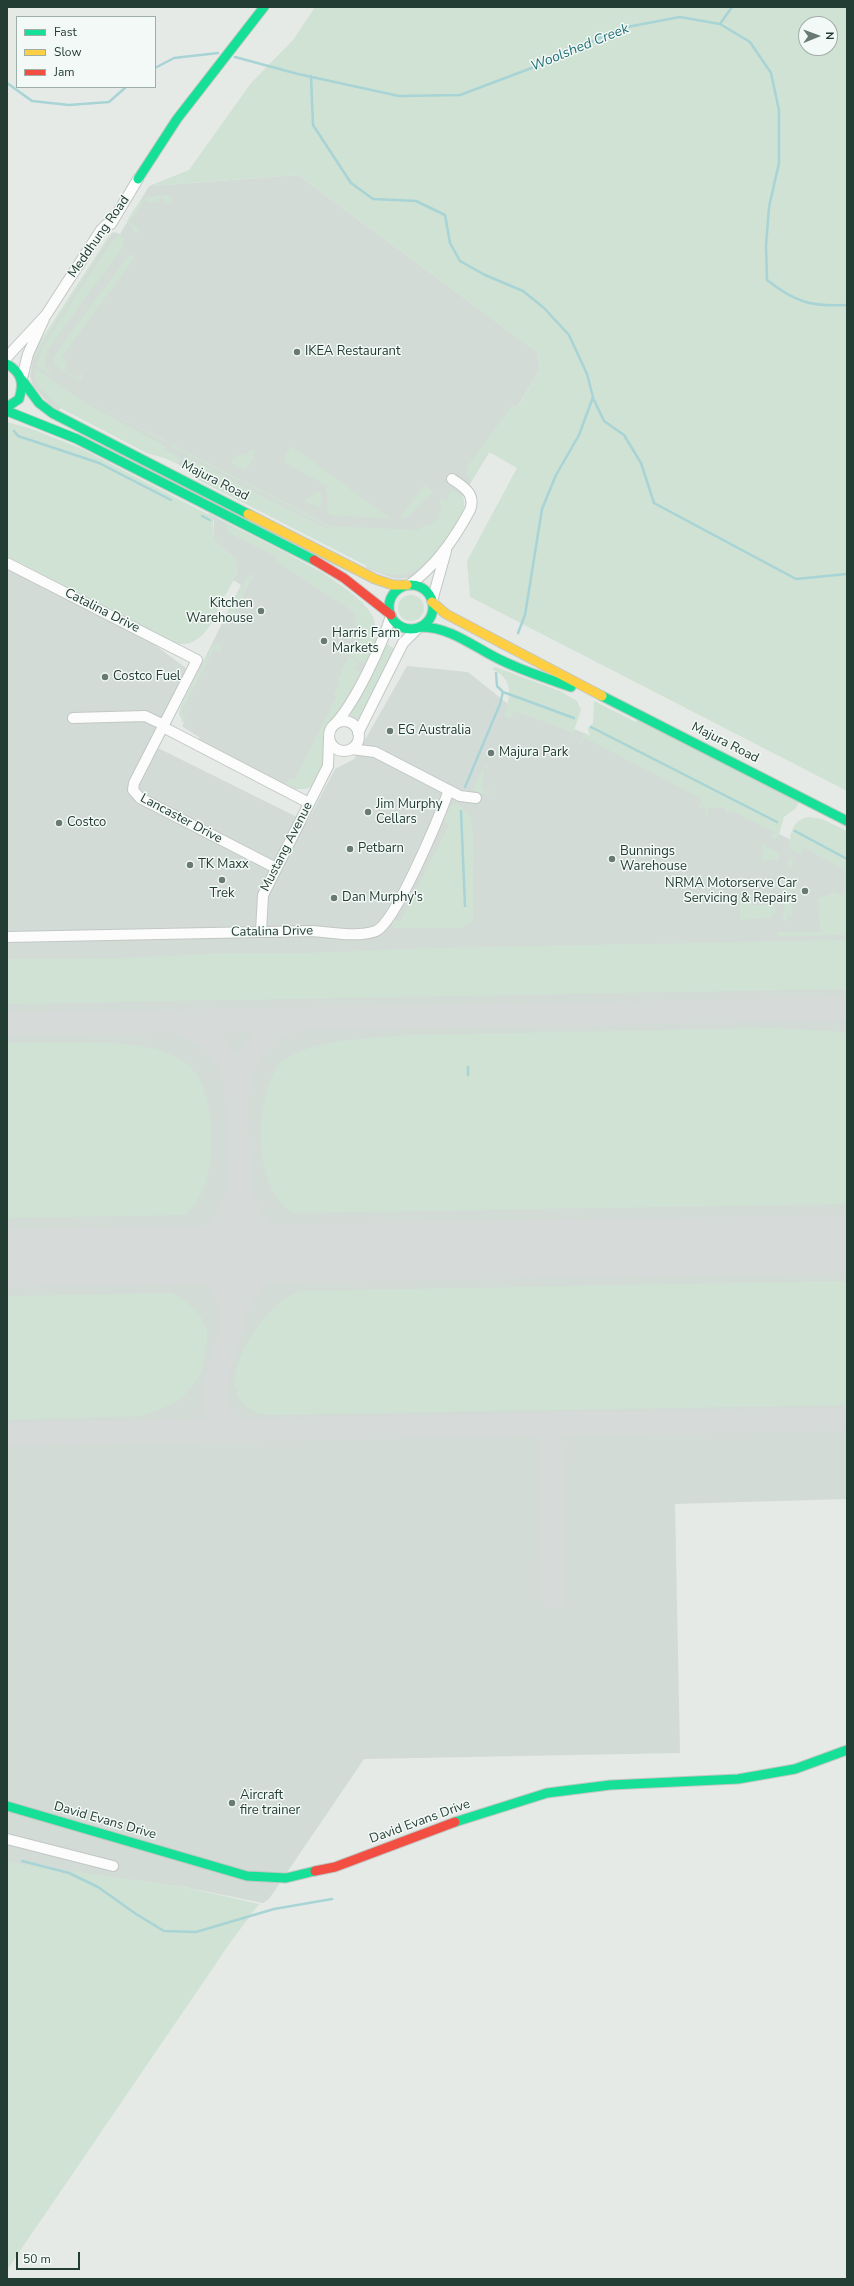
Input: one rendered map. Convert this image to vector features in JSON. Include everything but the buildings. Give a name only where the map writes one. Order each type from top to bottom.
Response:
[{"type":"main road","points":[[138,179],[178,119],[264,7]]},
{"type":"main road","name":"Majura Road","points":[[7,364],[17,370],[35,399],[50,411],[374,579],[393,585],[408,585]]},
{"type":"main road","points":[[7,407],[15,403],[21,395],[22,379]]},
{"type":"main road","name":"Majura Road","points":[[7,411],[77,439],[309,557],[344,578],[391,616]]},
{"type":"main road","points":[[408,585],[422,588],[430,595],[432,602],[431,616],[419,627],[404,628],[396,623],[391,616],[389,608],[392,596],[397,590],[408,585]]},
{"type":"main road","name":"Majura Road","points":[[432,602],[446,614],[547,665],[590,691],[710,749],[847,821]]},
{"type":"main road","name":"Majura Road","points":[[419,627],[430,627],[454,634],[508,664],[575,689],[590,691]]},
{"type":"main road","name":"David Evans Drive","points":[[7,1806],[247,1876],[286,1878],[335,1867],[443,1826],[547,1793],[610,1784],[738,1779],[795,1769],[847,1750]]},
{"type":"street","name":"Meddhung Road","points":[[7,357],[46,315],[102,230],[106,225],[111,224],[138,179]]},
{"type":"street","name":"Meddhung Road","points":[[22,379],[27,358],[46,315]]},
{"type":"street","points":[[408,585],[426,572],[448,544],[468,514],[472,504],[470,495],[466,489],[452,480]]},
{"type":"street","points":[[432,602],[448,544]]},
{"type":"street","name":"Catalina Drive","points":[[7,563],[197,660]]},
{"type":"street","points":[[375,752],[336,748],[329,738],[331,729],[344,713],[383,641],[391,616]]},
{"type":"street","points":[[350,750],[357,743],[358,734],[403,643],[419,627]]},
{"type":"street","name":"Lancaster Drive","points":[[197,660],[133,785],[136,795],[276,868]]},
{"type":"street","points":[[73,718],[145,716],[310,803]]},
{"type":"street","points":[[335,724],[343,721],[349,722],[354,725],[358,734],[375,752],[463,797],[476,798]]},
{"type":"street","name":"Mustang Avenue","points":[[261,932],[262,897],[328,766],[329,738]]},
{"type":"street","name":"Mustang Avenue","points":[[328,766],[350,750]]},
{"type":"street","name":"Catalina Drive","points":[[7,937],[312,931],[364,933],[381,928],[393,911],[430,840],[449,790]]},
{"type":"street","points":[[7,1839],[113,1866]]},
{"type":"shaded area","points":[[298,175],[537,352],[540,370],[471,482],[463,497],[464,507],[462,514],[441,548],[416,575],[409,578],[395,579],[366,568],[367,565],[199,480],[178,464],[165,458],[147,453],[61,408],[59,410],[49,404],[33,386],[30,376],[34,353],[40,342],[109,236],[113,232],[120,234],[149,186]]},
{"type":"shaded area","points":[[208,513],[323,573],[352,594],[373,617],[375,625],[373,635],[377,640],[340,713],[327,727],[325,740],[310,787],[305,789],[296,789],[274,779],[198,739],[200,738],[182,726],[184,723],[179,714],[181,706],[241,585],[233,580],[237,573],[235,558],[214,541],[214,521]]},
{"type":"shaded area","points":[[7,568],[151,642],[194,674],[158,748],[307,822],[335,769],[354,759],[407,666],[468,672],[508,704],[584,733],[847,869],[847,888],[843,897],[843,935],[847,935],[847,1499],[675,1504],[680,1753],[364,1759],[269,1899],[263,1903],[184,1887],[7,1863]]},
{"type":"green space","points":[[315,7],[847,7],[847,791],[470,597],[467,561],[517,468],[489,452],[471,482],[467,474],[467,467],[512,405],[517,408],[540,370],[537,352],[298,175],[149,186],[189,170],[251,83],[293,40]]},
{"type":"green space","points":[[167,195],[173,199],[170,205],[160,197],[156,203],[153,201],[151,204],[145,200],[129,222],[140,230],[136,235],[127,221],[135,208],[142,200]]},
{"type":"green space","points":[[114,232],[42,344],[33,362],[34,353],[40,342],[109,236]]},
{"type":"green space","points":[[120,234],[124,239],[123,247],[47,351],[44,364],[51,374],[62,383],[37,366],[42,348],[112,241]]},
{"type":"green space","points":[[130,253],[135,257],[62,357],[67,361],[64,369],[76,379],[81,373],[82,374],[82,379],[77,381],[55,365],[53,357]]},
{"type":"green space","points":[[36,369],[85,403],[165,446],[164,449],[181,458],[178,464],[165,458],[147,453],[57,406],[38,386],[35,378]]},
{"type":"green space","points":[[76,393],[118,417],[165,440],[166,443],[91,403]]},
{"type":"green space","points":[[7,422],[32,429],[82,449],[213,517],[214,541],[235,558],[238,568],[234,580],[216,615],[206,631],[200,637],[193,642],[185,644],[175,643],[7,556]]},
{"type":"green space","points":[[172,444],[242,480],[241,482],[169,445]]},
{"type":"green space","points":[[292,446],[391,519],[330,515],[328,512],[326,485],[285,463],[284,456]]},
{"type":"green space","points":[[252,449],[256,452],[253,455],[255,457],[245,471],[232,464],[232,461],[237,455],[247,454]]},
{"type":"green space","points":[[184,456],[327,529],[328,527],[244,483],[245,481],[330,526],[417,530],[426,525],[428,527],[440,516],[438,514],[442,509],[439,500],[443,496],[449,492],[456,492],[463,497],[464,505],[462,514],[451,534],[424,569],[422,566],[408,574],[388,574],[367,566],[199,480],[186,468],[188,464],[182,461]],"holes":[[[448,495],[449,499],[444,500],[443,496]]]},
{"type":"green space","points":[[424,485],[434,492],[407,517],[399,519]]},
{"type":"green space","points":[[320,491],[322,494],[321,508],[303,501]]},
{"type":"green space","points":[[226,523],[305,563],[347,590],[362,603],[372,615],[374,620],[373,635],[377,640],[365,664],[349,655],[363,632],[354,625],[355,613],[276,561],[277,557],[228,533]]},
{"type":"green space","points":[[248,575],[254,575],[228,626],[222,623]]},
{"type":"green space","points":[[411,595],[420,599],[424,608],[420,617],[411,621],[402,617],[398,608],[402,599]]},
{"type":"green space","points":[[216,644],[221,645],[222,648],[220,652],[214,649],[181,713],[186,717],[183,723],[179,714],[181,706],[211,648]]},
{"type":"green space","points":[[387,644],[395,649],[358,720],[350,715]]},
{"type":"green space","points":[[349,657],[359,662],[355,669],[361,672],[339,714],[326,729],[325,740],[328,757],[315,783],[308,788],[300,789],[286,784],[288,778],[294,780],[337,697],[333,695],[339,682],[337,680]]},
{"type":"green space","points":[[495,667],[560,691],[577,701],[581,710],[571,739],[572,732],[514,711],[511,718],[504,716],[508,701],[509,688],[504,678],[492,669]]},
{"type":"green space","points":[[594,701],[636,722],[638,719],[799,802],[796,808],[784,817],[778,838],[771,839],[774,832],[730,810],[725,815],[725,808],[708,808],[708,815],[699,815],[706,814],[706,807],[699,808],[702,799],[585,738],[581,745],[579,744],[584,733],[590,736],[588,728],[593,723]]},
{"type":"green space","points":[[484,765],[490,768],[483,768],[483,791],[491,791],[491,793],[471,794]]},
{"type":"green space","points":[[453,804],[460,805],[471,817],[473,835],[473,919],[468,925],[461,928],[394,928],[392,924],[394,919],[400,922],[449,825],[444,822],[447,810]]},
{"type":"green space","points":[[809,817],[822,819],[847,831],[847,871],[804,848],[800,854],[789,848],[791,832],[795,824]]},
{"type":"green space","points":[[762,844],[779,853],[778,867],[777,860],[763,860],[762,867]]},
{"type":"green space","points":[[789,857],[794,861],[791,867],[789,866],[788,881],[791,882],[792,915],[787,915],[787,923],[783,919]]},
{"type":"green space","points":[[847,888],[847,935],[778,936],[778,932],[820,932],[818,899],[834,892],[843,896]]},
{"type":"green space","points":[[776,897],[775,913],[770,918],[740,920],[740,898],[748,898],[748,905],[775,905]]},
{"type":"green space","points":[[847,940],[847,989],[7,1004],[7,959],[131,958],[225,953],[306,953],[434,948]]},
{"type":"green space","points":[[771,1028],[847,1032],[847,1204],[293,1213],[283,1205],[275,1194],[269,1183],[265,1170],[261,1143],[261,1117],[266,1117],[262,1115],[271,1077],[278,1066],[289,1057],[303,1050],[321,1045],[360,1039],[412,1035]]},
{"type":"green space","points":[[7,1043],[112,1043],[150,1048],[167,1053],[182,1061],[198,1076],[203,1087],[211,1116],[206,1118],[211,1118],[211,1158],[209,1171],[200,1196],[184,1215],[7,1218]]},
{"type":"green space","points":[[842,1281],[847,1284],[847,1405],[270,1415],[254,1411],[242,1403],[236,1394],[238,1388],[234,1387],[235,1374],[239,1360],[254,1331],[276,1306],[287,1297],[299,1291]]},
{"type":"green space","points":[[172,1293],[183,1299],[201,1316],[207,1334],[206,1352],[201,1372],[197,1380],[187,1389],[186,1394],[175,1403],[142,1416],[7,1420],[7,1296]]},
{"type":"green space","points":[[7,1862],[184,1887],[259,1904],[230,1943],[7,2270]]},
{"type":"waterway","points":[[720,24],[732,7]]},
{"type":"waterway","name":"Woolshed Creek","points":[[235,57],[298,74],[399,96],[460,95],[537,66],[622,28],[680,17],[720,24],[750,42],[771,73],[779,110],[779,163],[769,207],[766,246],[767,280],[786,293],[804,302],[823,305],[847,305]]},
{"type":"waterway","name":"Woolshed Creek","points":[[156,67],[174,58],[218,53]]},
{"type":"waterway","points":[[311,76],[313,125],[351,183],[373,199],[416,201],[445,215],[450,243],[460,261],[485,275],[523,291],[544,308],[569,335],[587,374],[593,397],[579,435],[556,475],[542,509],[525,615],[518,633]]},
{"type":"waterway","name":"Woolshed Creek","points":[[7,83],[32,101],[69,105],[109,102],[125,88]]},
{"type":"waterway","points":[[593,398],[604,421],[624,435],[641,463],[654,503],[796,579],[847,574]]},
{"type":"waterway","points":[[14,431],[18,436],[99,463],[171,500]]},
{"type":"waterway","points":[[202,516],[210,520]]},
{"type":"waterway","points":[[465,787],[500,704],[503,692],[497,686],[496,673]]},
{"type":"waterway","points":[[503,692],[574,718]]},
{"type":"waterway","points":[[591,727],[777,822]]},
{"type":"waterway","points":[[461,811],[465,906]]},
{"type":"waterway","points":[[795,831],[847,859]]},
{"type":"waterway","points":[[468,1067],[468,1075]]},
{"type":"waterway","points":[[22,1861],[69,1873],[98,1887],[136,1914],[164,1931],[196,1932],[274,1909],[332,1899]]},
{"type":"taxiway","points":[[7,1024],[847,1009]]},
{"type":"taxiway","points":[[238,1090],[244,1067],[255,1047],[271,1031],[293,1021]]},
{"type":"taxiway","points":[[180,1023],[200,1032],[216,1045],[228,1062],[236,1083],[241,1272],[237,1308],[230,1333]]},
{"type":"taxiway","points":[[152,1256],[180,1252],[205,1240],[224,1221],[232,1209],[237,1195]]},
{"type":"taxiway","points":[[242,1197],[247,1210],[255,1221],[267,1234],[280,1242],[312,1252],[380,1252]]},
{"type":"taxiway","points":[[242,1430],[233,1427],[220,1416],[216,1407],[215,1398],[218,1373],[222,1358],[237,1308],[244,1293],[252,1281],[272,1265],[297,1256],[327,1253]]},
{"type":"taxiway","points":[[169,1255],[182,1258],[204,1268],[213,1275],[226,1293],[231,1319]]},
{"type":"taxiway","points":[[7,1434],[847,1419]]},
{"type":"taxiway","points":[[550,1425],[553,1597]]},
{"type":"runway","points":[[7,1258],[847,1244]]},
{"type":"traffic: fast","points":[[138,179],[177,119],[264,7]]},
{"type":"traffic: fast","points":[[7,364],[19,375],[21,383],[21,393],[19,399],[7,407]]},
{"type":"traffic: fast","points":[[22,380],[39,403],[52,413],[248,514]]},
{"type":"traffic: fast","points":[[7,411],[77,439],[314,560]]},
{"type":"traffic: fast","points":[[411,585],[423,589],[429,595],[433,607],[429,619],[423,625],[411,629],[399,625],[393,619],[389,607],[393,595],[399,589],[411,585]]},
{"type":"traffic: fast","points":[[421,627],[444,631],[513,666],[571,687]]},
{"type":"traffic: fast","points":[[602,696],[847,821]]},
{"type":"traffic: fast","points":[[455,1822],[547,1793],[610,1785],[738,1779],[795,1769],[847,1750]]},
{"type":"traffic: fast","points":[[7,1806],[247,1876],[286,1878],[315,1871]]},
{"type":"traffic: slow","points":[[248,514],[375,579],[393,585],[407,585]]},
{"type":"traffic: slow","points":[[432,602],[446,614],[602,696]]},
{"type":"traffic: jam","points":[[314,560],[344,578],[391,615]]},
{"type":"traffic: jam","points":[[315,1871],[335,1867],[455,1822]]},
{"type":"place","name":"IKEA Restaurant","points":[[297,352]]},
{"type":"place","name":"Kitchen Warehouse","points":[[261,611]]},
{"type":"place","name":"Harris Farm Markets","points":[[324,641]]},
{"type":"place","name":"Costco Fuel","points":[[105,677]]},
{"type":"place","name":"EG Australia","points":[[390,731]]},
{"type":"place","name":"Majura Park","points":[[491,753]]},
{"type":"place","name":"Jim Murphy Cellars","points":[[368,812]]},
{"type":"place","name":"Costco","points":[[59,823]]},
{"type":"place","name":"Petbarn","points":[[350,849]]},
{"type":"place","name":"Bunnings Warehouse","points":[[612,859]]},
{"type":"place","name":"TK Maxx","points":[[190,865]]},
{"type":"place","name":"Trek","points":[[222,880]]},
{"type":"place","name":"NRMA Motorserve Car Servicing & Repairs","points":[[805,891]]},
{"type":"place","name":"Dan Murphy's","points":[[334,898]]},
{"type":"place","name":"Aircraft fire trainer","points":[[232,1803]]}]
